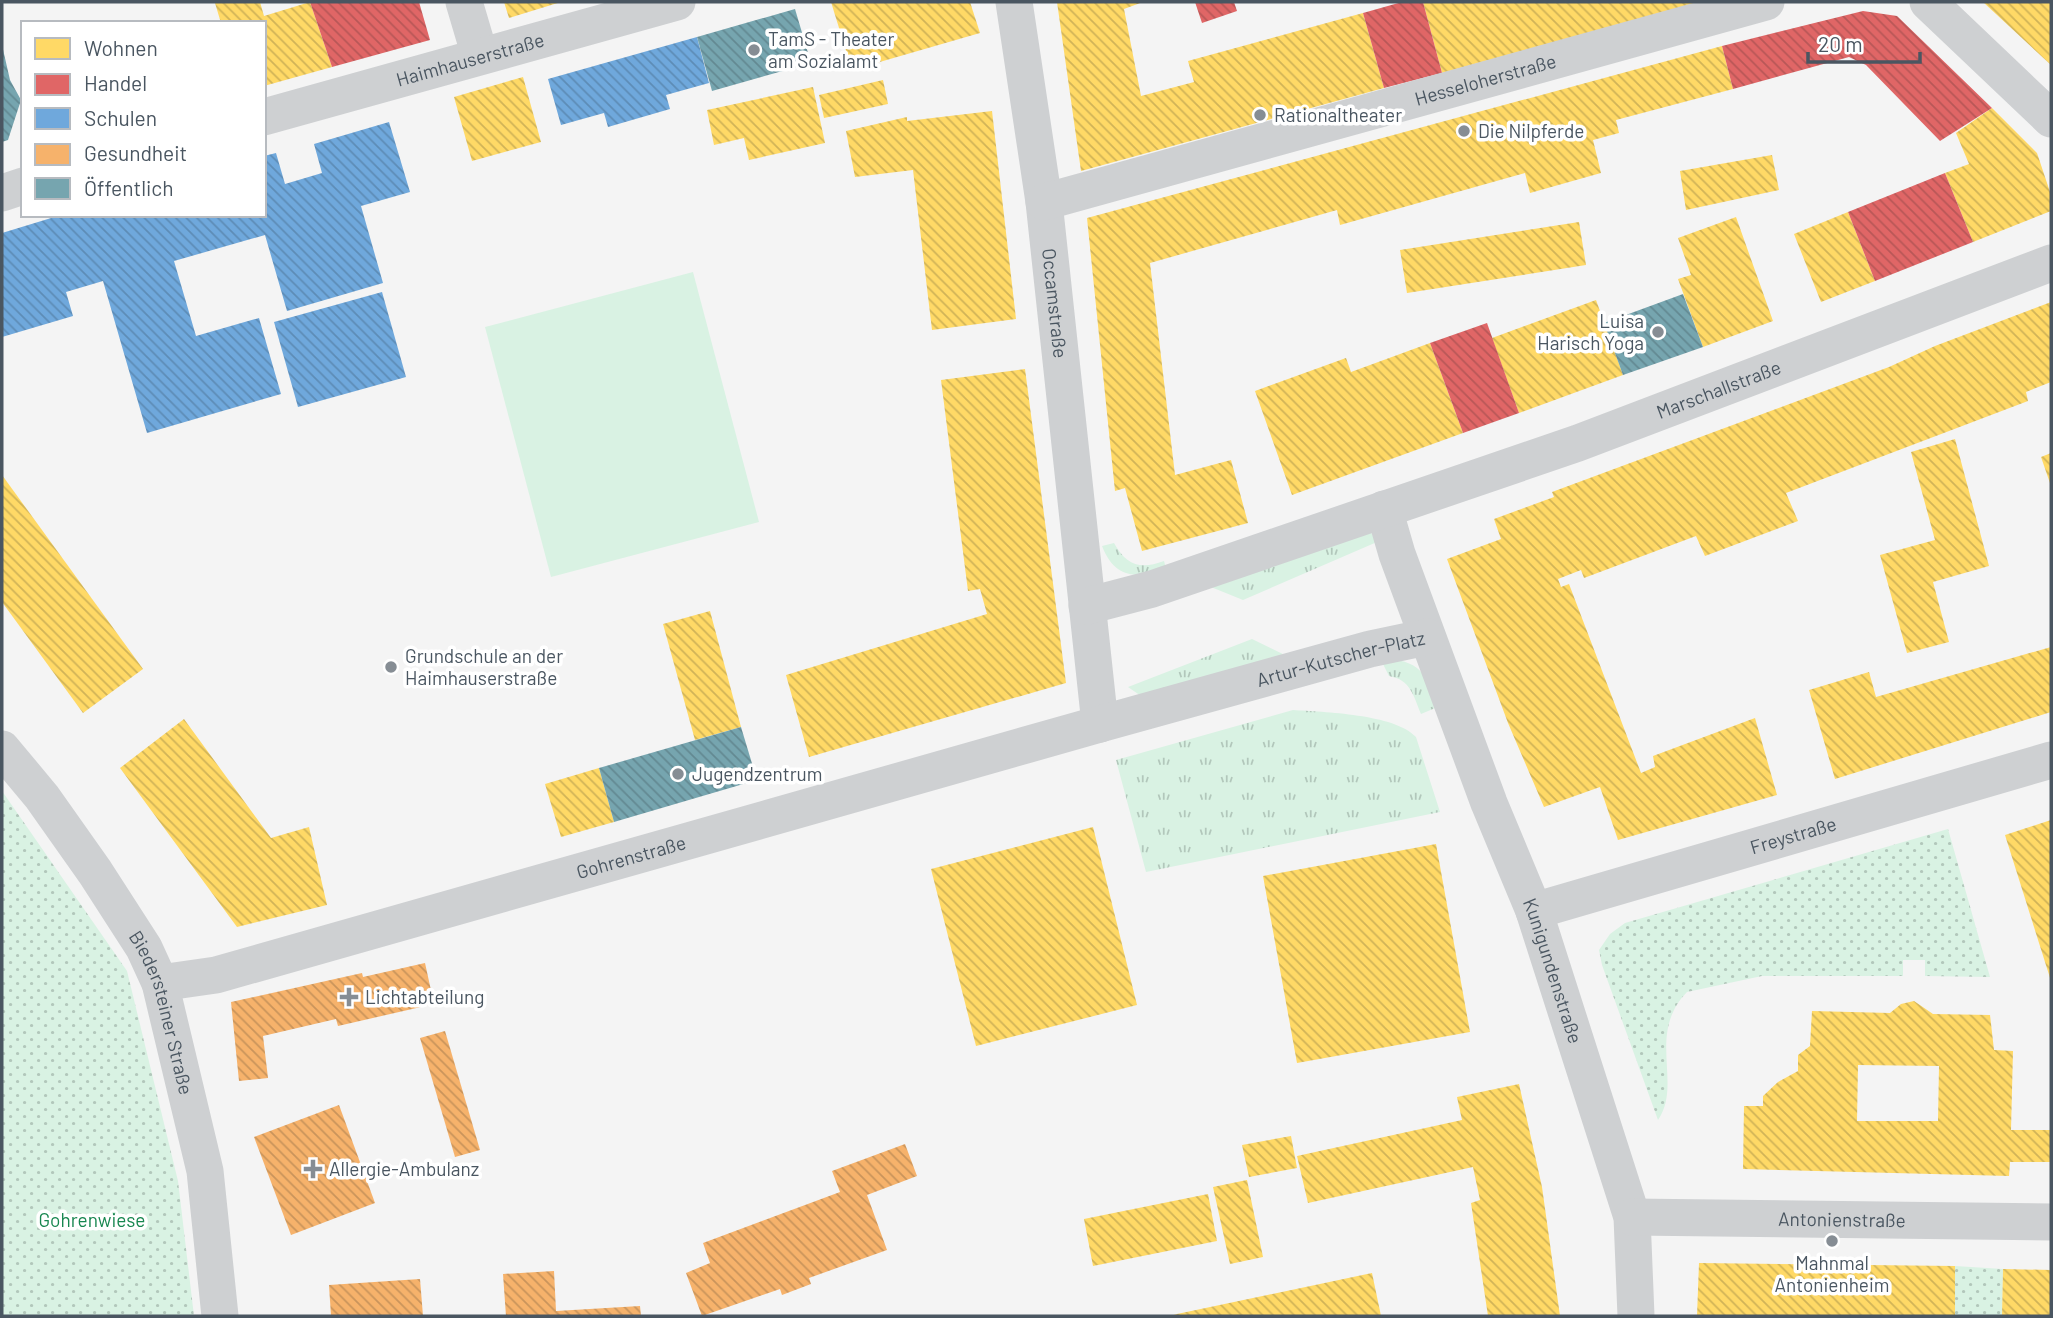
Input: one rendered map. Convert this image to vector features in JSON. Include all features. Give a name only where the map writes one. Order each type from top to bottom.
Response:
[{"type":"street","points":[[464,2],[480,56]]},
{"type":"street","name":"Haimhauserstraße","points":[[266,116],[677,2]]},
{"type":"street","name":"Occamstraße","points":[[1014,2],[1044,202],[1087,606]]},
{"type":"street","name":"Hesseloherstraße","points":[[1044,202],[1766,2]]},
{"type":"street","points":[[1928,2],[2051,119]]},
{"type":"street","points":[[2,193],[21,187]]},
{"type":"street","name":"Marschallstraße","points":[[1384,509],[1578,443],[2051,263]]},
{"type":"street","points":[[1100,724],[1087,606],[1152,589],[1384,509]]},
{"type":"street","name":"Artur-Kutscher-Platz","points":[[1100,724],[1427,636],[1396,554],[1384,509]]},
{"type":"street","name":"Kunigundenstraße","points":[[1427,636],[1489,803],[1534,911],[1632,1217],[1636,1316]]},
{"type":"street","name":"Gohrenstraße","points":[[160,983],[216,975],[1100,724]]},
{"type":"street","name":"Biedersteiner Straße","points":[[2,749],[42,797],[95,872],[144,948],[160,983],[205,1171],[220,1316]]},
{"type":"street","name":"Freystraße","points":[[1534,911],[2051,760]]},
{"type":"street","name":"Antonienstraße","points":[[1632,1217],[2051,1222]]},
{"type":"green space","points":[[693,272],[759,522],[551,577],[485,327]]},
{"type":"green space","points":[[1370,531],[1377,542],[1243,600],[1206,585]]},
{"type":"green space","points":[[1114,543],[1134,564],[1148,565],[1164,561],[1167,572],[1137,575],[1121,571],[1102,546]]},
{"type":"green space","points":[[1252,639],[1289,657],[1141,696],[1128,687]]},
{"type":"green space","points":[[1380,658],[1413,665],[1425,676],[1440,706],[1421,714],[1410,689],[1402,681],[1389,676]]},
{"type":"green space","points":[[1293,710],[1376,719],[1406,729],[1416,737],[1440,812],[1146,872],[1116,760]]},
{"type":"green space","name":"Gohrenwiese","points":[[2,791],[127,971],[178,1181],[194,1316],[2,1316]]},
{"type":"green space","points":[[1948,829],[1990,977],[1925,976],[1925,960],[1903,960],[1903,976],[1762,976],[1687,992],[1675,1008],[1669,1025],[1666,1041],[1667,1091],[1665,1106],[1658,1120],[1602,965],[1599,950],[1610,934],[1625,923]]},
{"type":"green space","points":[[1955,1266],[2003,1269],[2002,1316],[1955,1316]]},
{"type":"building: Wohnen","points":[[260,2],[264,16],[310,2],[332,67],[266,85],[266,21],[220,21],[215,3]]},
{"type":"building: Wohnen","points":[[504,2],[561,2],[509,18]]},
{"type":"building: Wohnen","points":[[831,2],[970,2],[980,33],[852,70]]},
{"type":"building: Wohnen","points":[[1057,2],[1143,2],[1124,9],[1141,96],[1194,82],[1188,61],[1363,13],[1384,88],[1081,171]]},
{"type":"building: Wohnen","points":[[1423,2],[1698,2],[1698,3],[1442,73]]},
{"type":"building: Wohnen","points":[[1983,2],[2051,2],[2051,65]]},
{"type":"building: Wohnen","points":[[1722,46],[1733,89],[1616,120],[1619,133],[1593,140],[1601,173],[1530,193],[1525,173],[1340,225],[1337,210],[1150,263],[1175,475],[1231,460],[1248,523],[1142,551],[1125,488],[1115,491],[1087,218]]},
{"type":"building: Wohnen","points":[[523,77],[541,142],[472,161],[454,97]]},
{"type":"building: Wohnen","points":[[883,80],[888,104],[824,118],[819,95]]},
{"type":"building: Wohnen","points":[[813,87],[825,143],[749,160],[744,138],[714,145],[707,110]]},
{"type":"building: Wohnen","points":[[1992,108],[2037,153],[2051,195],[2051,211],[1973,242],[1945,173],[1969,164],[1956,133]]},
{"type":"building: Wohnen","points":[[992,111],[1016,319],[932,330],[913,170],[855,177],[846,131],[907,117],[907,121]]},
{"type":"building: Wohnen","points":[[1772,155],[1779,190],[1686,210],[1680,171]]},
{"type":"building: Wohnen","points":[[1848,212],[1875,281],[1821,302],[1794,234]]},
{"type":"building: Wohnen","points":[[1736,217],[1773,321],[1703,347],[1678,279],[1691,275],[1678,238]]},
{"type":"building: Wohnen","points":[[1579,222],[1586,265],[1407,293],[1400,250]]},
{"type":"building: Wohnen","points":[[1596,300],[1623,375],[1519,413],[1492,338]]},
{"type":"building: Wohnen","points":[[2051,302],[2051,382],[2026,392],[2028,401],[1786,493],[1798,521],[1705,556],[1696,536],[1584,578],[1581,570],[1558,579],[1561,587],[1569,584],[1641,773],[1655,767],[1653,756],[1755,718],[1777,795],[1618,840],[1600,787],[1544,807],[1508,723],[1447,559],[1501,539],[1494,519],[1554,497],[1552,492],[1889,367],[1935,346]]},
{"type":"building: Wohnen","points":[[1430,343],[1463,433],[1292,495],[1255,391],[1346,358],[1351,372]]},
{"type":"building: Wohnen","points":[[1025,369],[1066,683],[809,757],[786,675],[987,614],[980,589],[968,591],[941,380]]},
{"type":"building: Wohnen","points":[[1955,439],[1989,566],[1933,582],[1949,642],[1907,653],[1880,555],[1935,540],[1911,452]]},
{"type":"building: Wohnen","points":[[2051,453],[2051,486],[2041,457]]},
{"type":"building: Wohnen","points":[[2,475],[143,669],[83,713],[2,602]]},
{"type":"building: Wohnen","points":[[710,611],[741,727],[695,740],[663,624]]},
{"type":"building: Wohnen","points":[[2051,647],[2051,712],[1835,779],[1809,690],[1869,672],[1876,697]]},
{"type":"building: Wohnen","points":[[184,719],[271,838],[309,827],[327,905],[237,927],[120,768]]},
{"type":"building: Wohnen","points":[[599,768],[614,822],[561,837],[545,784]]},
{"type":"building: Wohnen","points":[[2051,820],[2051,981],[2005,835]]},
{"type":"building: Wohnen","points":[[1093,827],[1137,1005],[976,1046],[931,869]]},
{"type":"building: Wohnen","points":[[1436,844],[1470,1032],[1297,1063],[1263,876]]},
{"type":"building: Wohnen","points":[[1914,1001],[1933,1014],[1990,1015],[1994,1050],[2013,1051],[2011,1130],[2051,1130],[2051,1162],[2010,1162],[2009,1176],[1743,1169],[1744,1106],[1763,1106],[1763,1096],[1778,1082],[1798,1071],[1798,1055],[1810,1046],[1812,1011],[1890,1013],[1901,1004]],"holes":[[[1858,1065],[1939,1066],[1938,1121],[1857,1121]]]},
{"type":"building: Wohnen","points":[[1519,1084],[1542,1187],[1560,1316],[1488,1316],[1471,1203],[1480,1200],[1473,1167],[1308,1203],[1297,1156],[1462,1120],[1457,1097]]},
{"type":"building: Wohnen","points":[[1291,1136],[1297,1168],[1249,1177],[1242,1145]]},
{"type":"building: Wohnen","points":[[1247,1180],[1263,1257],[1230,1264],[1213,1187]]},
{"type":"building: Wohnen","points":[[1208,1194],[1217,1241],[1093,1266],[1084,1219]]},
{"type":"building: Wohnen","points":[[1699,1263],[1955,1266],[1955,1316],[1697,1316]]},
{"type":"building: Wohnen","points":[[2003,1269],[2051,1270],[2051,1316],[2002,1316]]},
{"type":"building: Wohnen","points":[[1372,1273],[1381,1316],[1170,1316],[1177,1314]]},
{"type":"building: Handel","points":[[310,2],[419,2],[430,40],[332,67]]},
{"type":"building: Handel","points":[[1195,2],[1234,2],[1237,11],[1202,23]]},
{"type":"building: Handel","points":[[1402,2],[1423,2],[1442,73],[1384,88],[1363,13]]},
{"type":"building: Handel","points":[[1863,11],[1897,16],[1992,108],[1940,141],[1866,65],[1849,57],[1733,89],[1722,46]]},
{"type":"building: Handel","points":[[1945,173],[1973,242],[1875,281],[1848,212]]},
{"type":"building: Handel","points":[[1487,323],[1519,413],[1463,433],[1430,343]]},
{"type":"building: Schulen","points":[[697,37],[709,83],[666,95],[670,109],[608,127],[604,113],[561,125],[548,79]]},
{"type":"building: Schulen","points":[[389,122],[410,192],[361,206],[383,283],[287,311],[265,235],[174,261],[196,336],[259,318],[281,394],[147,433],[103,281],[66,292],[73,316],[2,337],[2,233],[54,217],[266,217],[266,156],[276,153],[285,184],[322,173],[314,144]]},
{"type":"building: Schulen","points":[[382,292],[406,377],[298,407],[274,322]]},
{"type":"building: Gesundheit","points":[[425,963],[434,1004],[338,1026],[336,1019],[263,1036],[268,1078],[239,1081],[231,1002],[362,973],[363,977]]},
{"type":"building: Gesundheit","points":[[445,1031],[480,1150],[455,1157],[420,1038]]},
{"type":"building: Gesundheit","points":[[339,1105],[375,1203],[291,1235],[254,1137]]},
{"type":"building: Gesundheit","points":[[905,1144],[917,1176],[867,1195],[887,1250],[809,1278],[811,1284],[782,1295],[780,1289],[702,1316],[686,1273],[710,1263],[703,1243],[840,1192],[832,1171]]},
{"type":"building: Gesundheit","points":[[554,1271],[556,1311],[640,1306],[641,1316],[506,1316],[503,1274]]},
{"type":"building: Gesundheit","points":[[420,1279],[423,1316],[331,1316],[329,1285]]},
{"type":"building: Öffentlich","name":"TamS - Theater am Sozialamt","points":[[795,9],[811,63],[712,91],[697,37]]},
{"type":"building: Öffentlich","points":[[2,45],[10,80],[21,100],[8,140],[2,142]]},
{"type":"building: Öffentlich","points":[[1683,294],[1703,347],[1623,375],[1604,323]]},
{"type":"building: Öffentlich","points":[[741,727],[757,780],[614,822],[599,768]]},
{"type":"place","name":"TamS - Theater am Sozialamt","points":[[754,50]]},
{"type":"place","name":"Rationaltheater","points":[[1260,115]]},
{"type":"place","name":"Die Nilpferde","points":[[1464,131]]},
{"type":"place","name":"Luisa Harisch Yoga","points":[[1658,332]]},
{"type":"place","name":"Grundschule an der Haimhauserstraße","points":[[391,667]]},
{"type":"place","name":"Jugendzentrum","points":[[678,774]]},
{"type":"place","name":"Lichtabteilung","points":[[349,997]]},
{"type":"place","name":"Allergie-Ambulanz","points":[[313,1169]]},
{"type":"place","name":"Mahnmal Antonienheim","points":[[1832,1241]]}]
